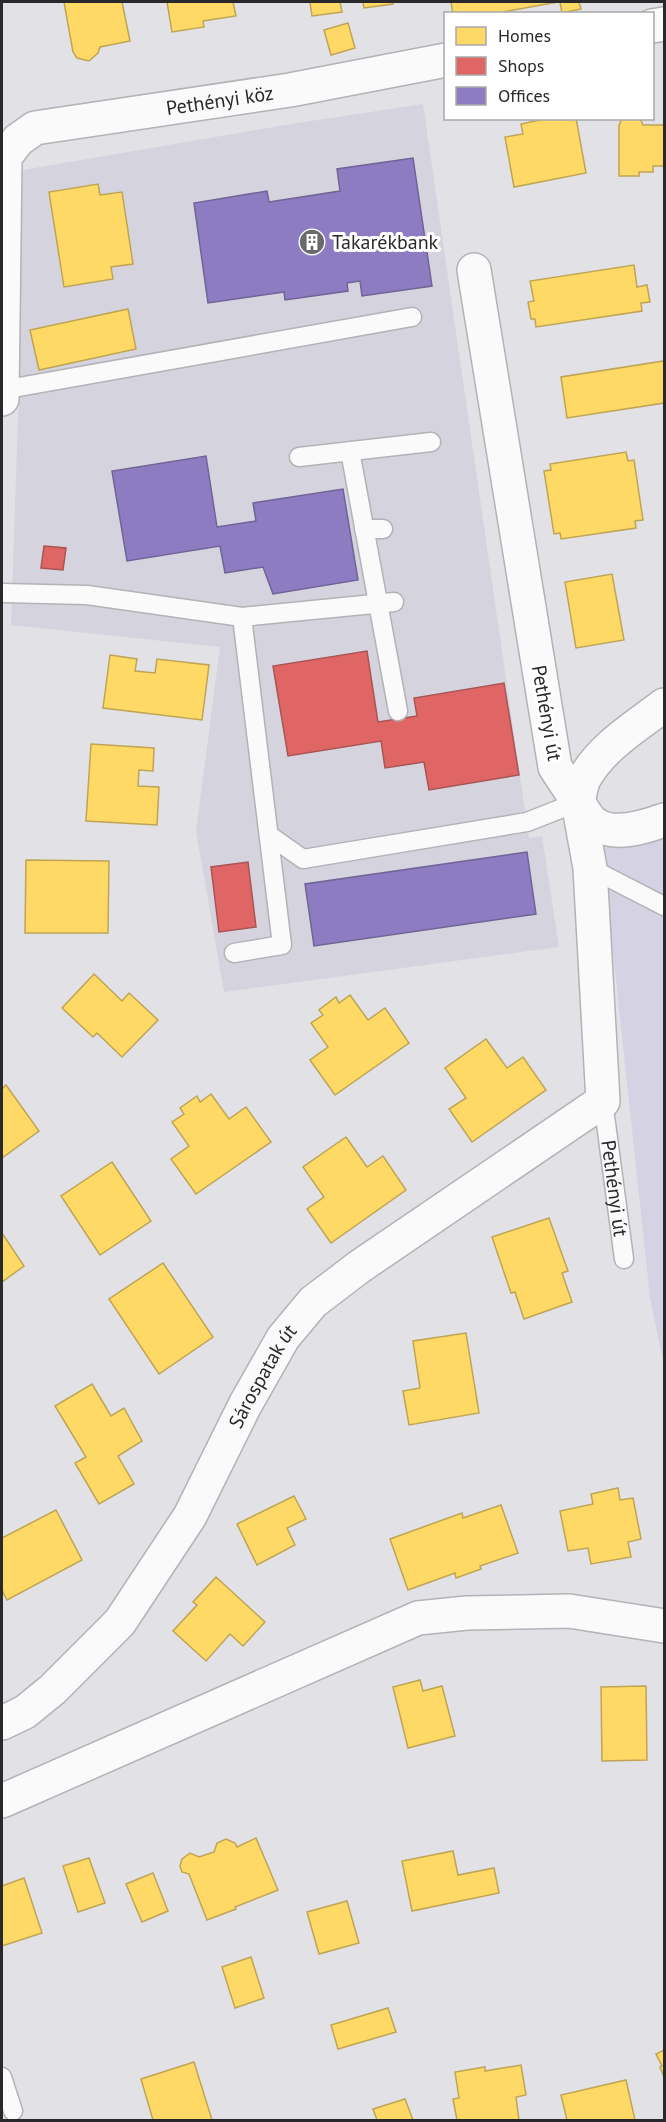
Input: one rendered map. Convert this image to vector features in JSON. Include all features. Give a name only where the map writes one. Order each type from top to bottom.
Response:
[{"type":"street","name":"Pethényi köz","points":[[2,390],[5,157],[18,140],[35,128],[290,90],[444,60]]},
{"type":"street","name":"Pethényi út","points":[[474,270],[555,766],[578,802],[590,868],[603,1101]]},
{"type":"street","points":[[2,390],[2,399]]},
{"type":"street","points":[[664,705],[612,746],[594,765],[583,781],[578,802],[594,824],[614,831],[651,825],[664,820]]},
{"type":"street","name":"Sárospatak út","points":[[2,1723],[25,1712],[52,1690],[120,1622],[190,1516],[244,1405],[283,1338],[313,1302],[359,1267],[603,1101]]},
{"type":"street","points":[[2,1801],[418,1618],[467,1612],[569,1611],[664,1626]]},
{"type":"lane","points":[[2,390],[411,317]]},
{"type":"lane","points":[[299,457],[431,442]]},
{"type":"lane","points":[[350,452],[364,529],[386,603],[398,711]]},
{"type":"lane","points":[[364,529],[383,529]]},
{"type":"lane","points":[[2,593],[87,595],[242,617],[386,603]]},
{"type":"lane","points":[[234,953],[282,945],[242,617]]},
{"type":"lane","points":[[269,835],[303,859],[527,822],[578,802]]},
{"type":"lane","points":[[590,868],[664,906]]},
{"type":"lane","name":"Pethényi út","points":[[603,1101],[624,1259]]},
{"type":"lane","points":[[2,2077],[13,2111]]},
{"type":"shaded area","points":[[423,104],[529,838],[542,836],[559,947],[224,992],[196,831],[220,647],[11,625],[23,170]]},
{"type":"shaded area","points":[[664,827],[664,1366],[650,1298],[602,849]]},
{"type":"building: Homes","points":[[64,2],[122,2],[130,41],[100,47],[98,53],[89,61],[77,58],[73,52]]},
{"type":"building: Homes","points":[[167,2],[233,2],[236,16],[203,21],[204,27],[172,32]]},
{"type":"building: Homes","points":[[310,2],[340,2],[342,12],[312,16]]},
{"type":"building: Homes","points":[[363,2],[393,2],[393,4],[364,8]]},
{"type":"building: Homes","points":[[451,2],[558,2],[503,12],[453,12]]},
{"type":"building: Homes","points":[[560,2],[579,2],[581,9],[562,12]]},
{"type":"building: Homes","points":[[348,23],[355,48],[331,55],[324,30]]},
{"type":"building: Homes","points":[[540,120],[576,120],[586,173],[514,187],[505,137],[523,134],[521,124]]},
{"type":"building: Homes","points":[[621,120],[641,120],[643,125],[664,125],[664,166],[653,166],[653,172],[639,172],[639,176],[619,176],[619,126]]},
{"type":"building: Homes","points":[[98,184],[100,195],[122,192],[133,264],[111,267],[113,279],[64,287],[49,192]]},
{"type":"building: Homes","points":[[634,265],[637,287],[647,285],[650,302],[641,303],[642,311],[536,327],[535,319],[531,319],[528,302],[534,301],[530,281]]},
{"type":"building: Homes","points":[[128,309],[136,349],[39,370],[30,330]]},
{"type":"building: Homes","points":[[664,361],[664,403],[567,418],[561,377]]},
{"type":"building: Homes","points":[[626,452],[628,461],[634,460],[643,520],[635,521],[636,528],[561,539],[560,533],[554,534],[544,471],[551,470],[550,464]]},
{"type":"building: Homes","points":[[612,574],[624,640],[576,648],[565,582]]},
{"type":"building: Homes","points":[[110,655],[137,659],[135,671],[155,673],[157,659],[209,665],[202,720],[103,708]]},
{"type":"building: Homes","points":[[91,744],[154,748],[153,771],[139,770],[138,786],[159,787],[157,825],[86,821]]},
{"type":"building: Homes","points":[[26,860],[109,861],[108,933],[25,933]]},
{"type":"building: Homes","points":[[94,974],[122,1001],[129,993],[158,1020],[122,1057],[97,1033],[93,1037],[62,1008]]},
{"type":"building: Homes","points":[[350,995],[368,1020],[385,1008],[409,1043],[335,1095],[310,1060],[328,1047],[311,1023],[323,1015],[319,1010],[336,997],[339,1003]]},
{"type":"building: Homes","points":[[486,1039],[507,1068],[523,1057],[546,1090],[472,1142],[449,1109],[466,1098],[445,1068]]},
{"type":"building: Homes","points":[[6,1085],[39,1131],[2,1158],[2,1089]]},
{"type":"building: Homes","points":[[211,1094],[229,1119],[246,1107],[271,1142],[196,1194],[171,1159],[189,1146],[172,1122],[184,1114],[180,1108],[197,1096],[200,1102]]},
{"type":"building: Homes","points":[[346,1137],[367,1167],[383,1156],[406,1190],[331,1243],[307,1209],[324,1197],[303,1167]]},
{"type":"building: Homes","points":[[112,1162],[151,1221],[100,1255],[61,1196]]},
{"type":"building: Homes","points":[[549,1218],[568,1271],[562,1273],[572,1302],[524,1319],[515,1292],[511,1293],[492,1237]]},
{"type":"building: Homes","points":[[2,1233],[24,1266],[2,1282]]},
{"type":"building: Homes","points":[[163,1263],[213,1337],[159,1374],[109,1299]]},
{"type":"building: Homes","points":[[466,1333],[479,1413],[409,1425],[403,1391],[420,1388],[413,1341]]},
{"type":"building: Homes","points":[[92,1384],[111,1416],[124,1408],[142,1441],[118,1456],[134,1484],[99,1504],[75,1463],[86,1457],[55,1406]]},
{"type":"building: Homes","points":[[618,1488],[620,1500],[633,1498],[641,1539],[628,1542],[631,1557],[591,1564],[588,1548],[568,1551],[560,1511],[593,1504],[591,1494]]},
{"type":"building: Homes","points":[[294,1496],[306,1519],[287,1528],[295,1545],[257,1565],[237,1524]]},
{"type":"building: Homes","points":[[501,1505],[518,1553],[480,1566],[481,1569],[456,1578],[455,1573],[408,1590],[390,1539],[462,1513],[463,1518]]},
{"type":"building: Homes","points":[[56,1510],[82,1560],[7,1600],[2,1590],[2,1538]]},
{"type":"building: Homes","points":[[216,1577],[265,1622],[243,1646],[230,1634],[206,1661],[173,1631],[197,1605],[193,1602]]},
{"type":"building: Homes","points":[[420,1680],[423,1691],[442,1686],[455,1736],[408,1748],[393,1687]]},
{"type":"building: Homes","points":[[646,1686],[647,1760],[602,1761],[601,1687]]},
{"type":"building: Homes","points":[[256,1838],[278,1890],[207,1920],[189,1874],[182,1872],[180,1866],[182,1859],[190,1853],[199,1857],[214,1852],[217,1843],[226,1839],[235,1843],[237,1847]]},
{"type":"building: Homes","points":[[453,1851],[458,1875],[494,1868],[499,1893],[412,1911],[402,1861]]},
{"type":"building: Homes","points":[[89,1858],[105,1903],[78,1912],[63,1866]]},
{"type":"building: Homes","points":[[153,1873],[168,1911],[142,1922],[126,1884]]},
{"type":"building: Homes","points":[[24,1878],[42,1933],[2,1946],[2,1886]]},
{"type":"building: Homes","points":[[347,1901],[359,1943],[319,1954],[307,1912]]},
{"type":"building: Homes","points":[[251,1957],[264,1998],[235,2008],[222,1967]]},
{"type":"building: Homes","points":[[388,2008],[396,2032],[338,2049],[331,2025]]},
{"type":"building: Homes","points":[[664,2050],[664,2077],[656,2054]]},
{"type":"building: Homes","points":[[194,2062],[212,2120],[153,2120],[141,2079]]},
{"type":"building: Homes","points":[[521,2065],[526,2095],[516,2097],[519,2120],[457,2120],[453,2099],[459,2098],[455,2072],[485,2067],[485,2071]]},
{"type":"building: Homes","points":[[626,2080],[635,2120],[567,2120],[561,2095]]},
{"type":"building: Homes","points":[[405,2099],[413,2120],[377,2120],[373,2109]]},
{"type":"building: Shops","points":[[44,546],[66,548],[63,570],[41,568]]},
{"type":"building: Shops","points":[[367,651],[378,722],[417,716],[414,698],[504,683],[519,775],[429,790],[424,762],[385,768],[381,741],[288,756],[273,666]]},
{"type":"building: Shops","points":[[248,862],[256,927],[219,932],[211,867]]},
{"type":"building: Offices","name":"Takarékbank","points":[[413,158],[432,286],[362,296],[360,281],[347,283],[348,291],[285,300],[284,292],[208,303],[194,203],[267,191],[269,202],[340,191],[337,169]]},
{"type":"building: Offices","points":[[206,456],[217,527],[256,521],[253,503],[343,489],[358,580],[273,594],[263,567],[225,573],[220,546],[127,561],[112,471]]},
{"type":"building: Offices","points":[[527,852],[536,914],[314,946],[305,884]]},
{"type":"place","name":"Takarékbank","points":[[312,242]]}]
